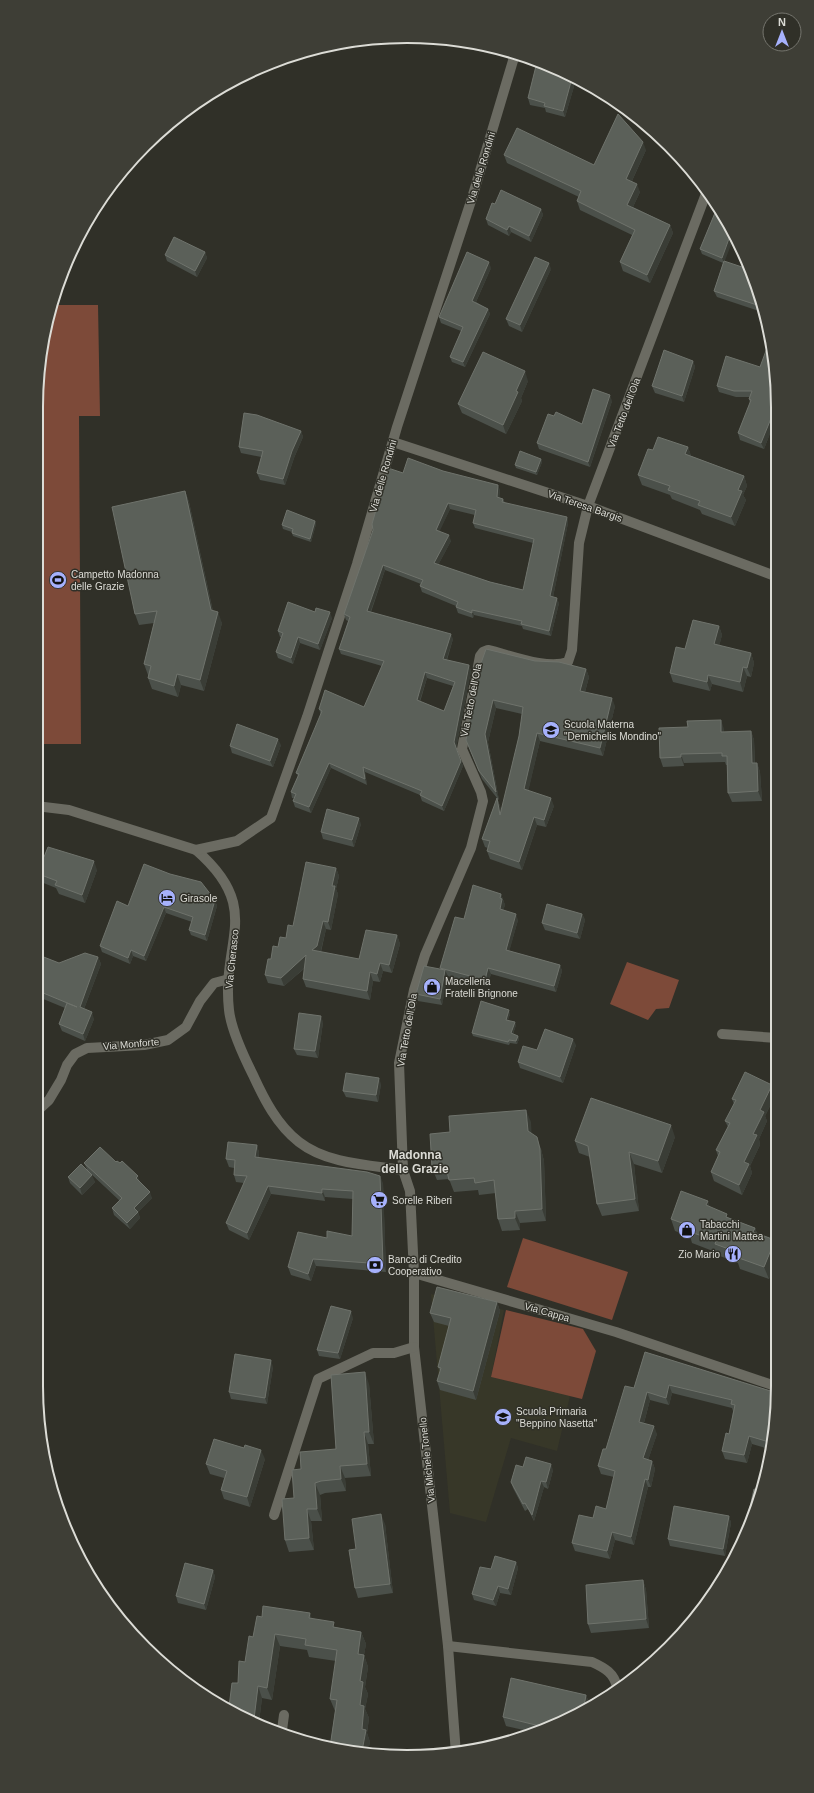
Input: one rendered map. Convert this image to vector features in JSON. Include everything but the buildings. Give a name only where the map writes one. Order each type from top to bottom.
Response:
[{"type":"street","name":"Via delle Rondini","points":[[196,850],[237,841],[271,818],[307,717],[357,564],[393,442],[472,198],[513,59]]},
{"type":"street","name":"Via Tetto dell'Ola","points":[[403,1170],[399,1063],[411,1003],[425,954],[471,848],[483,801],[481,792],[462,749],[480,656],[483,652],[488,650],[548,664],[561,665],[568,662],[572,650],[579,543],[588,506],[705,197]]},
{"type":"street","name":"Via Teresa Bargis","points":[[393,442],[588,506],[771,574]]},
{"type":"street","name":"Via Cherasco","points":[[43,807],[69,810],[196,850],[212,864],[220,874],[234,902],[236,927],[229,979],[229,1010],[243,1054],[264,1099],[281,1124],[299,1142],[321,1154],[354,1163],[403,1170]]},
{"type":"street","name":"Via Monforte","points":[[43,1106],[49,1100],[61,1080],[67,1065],[75,1054],[87,1048],[144,1045],[168,1040],[186,1027],[200,1001],[214,983],[229,979]]},
{"type":"street","points":[[722,1034],[771,1038]]},
{"type":"street","points":[[403,1170],[410,1191],[414,1273]]},
{"type":"street","name":"Via Michele Tonello","points":[[414,1273],[414,1347],[448,1646],[455,1747]]},
{"type":"street","name":"Via Cappa","points":[[414,1273],[616,1332],[771,1385]]},
{"type":"street","points":[[274,1515],[318,1379],[372,1353],[394,1353],[414,1347]]},
{"type":"street","points":[[448,1646],[592,1662],[607,1669],[615,1678],[616,1684]]},
{"type":"street","points":[[282,1728],[284,1715]]},
{"type":"shaded area","name":"Campetto Madonna delle Grazie","points":[[57,305],[98,305],[100,416],[79,416],[81,744],[43,744],[43,407],[46,359]]},
{"type":"shaded area","points":[[627,962],[679,980],[669,1008],[656,1009],[648,1020],[610,1004]]},
{"type":"shaded area","points":[[523,1238],[628,1272],[612,1320],[507,1287]]},
{"type":"shaded area","name":"Scuola Primaria \"Beppino Nasetta\"","points":[[431,1294],[504,1310],[491,1377],[570,1396],[557,1451],[511,1438],[486,1522],[450,1513]]},
{"type":"shaded area","points":[[506,1310],[583,1329],[596,1351],[582,1399],[491,1377]]},
{"type":"place","name":"Campetto Madonna delle Grazie","points":[[58,580]]},
{"type":"place","name":"Scuola Materna \"Demichelis Mondino\"","points":[[551,730]]},
{"type":"place","name":"Girasole","points":[[167,898]]},
{"type":"place","name":"Macelleria Fratelli Brignone","points":[[432,987]]},
{"type":"place","name":"Sorelle Riberi","points":[[379,1200]]},
{"type":"place","name":"Tabacchi Martini Mattea","points":[[687,1230]]},
{"type":"place","name":"Zio Mario","points":[[733,1254]]},
{"type":"place","name":"Banca di Credito Cooperativo","points":[[375,1265]]},
{"type":"place","name":"Scuola Primaria \"Beppino Nasetta\"","points":[[503,1417]]},
{"type":"district","name":"Madonna delle Grazie","points":[[415,1162]]}]
